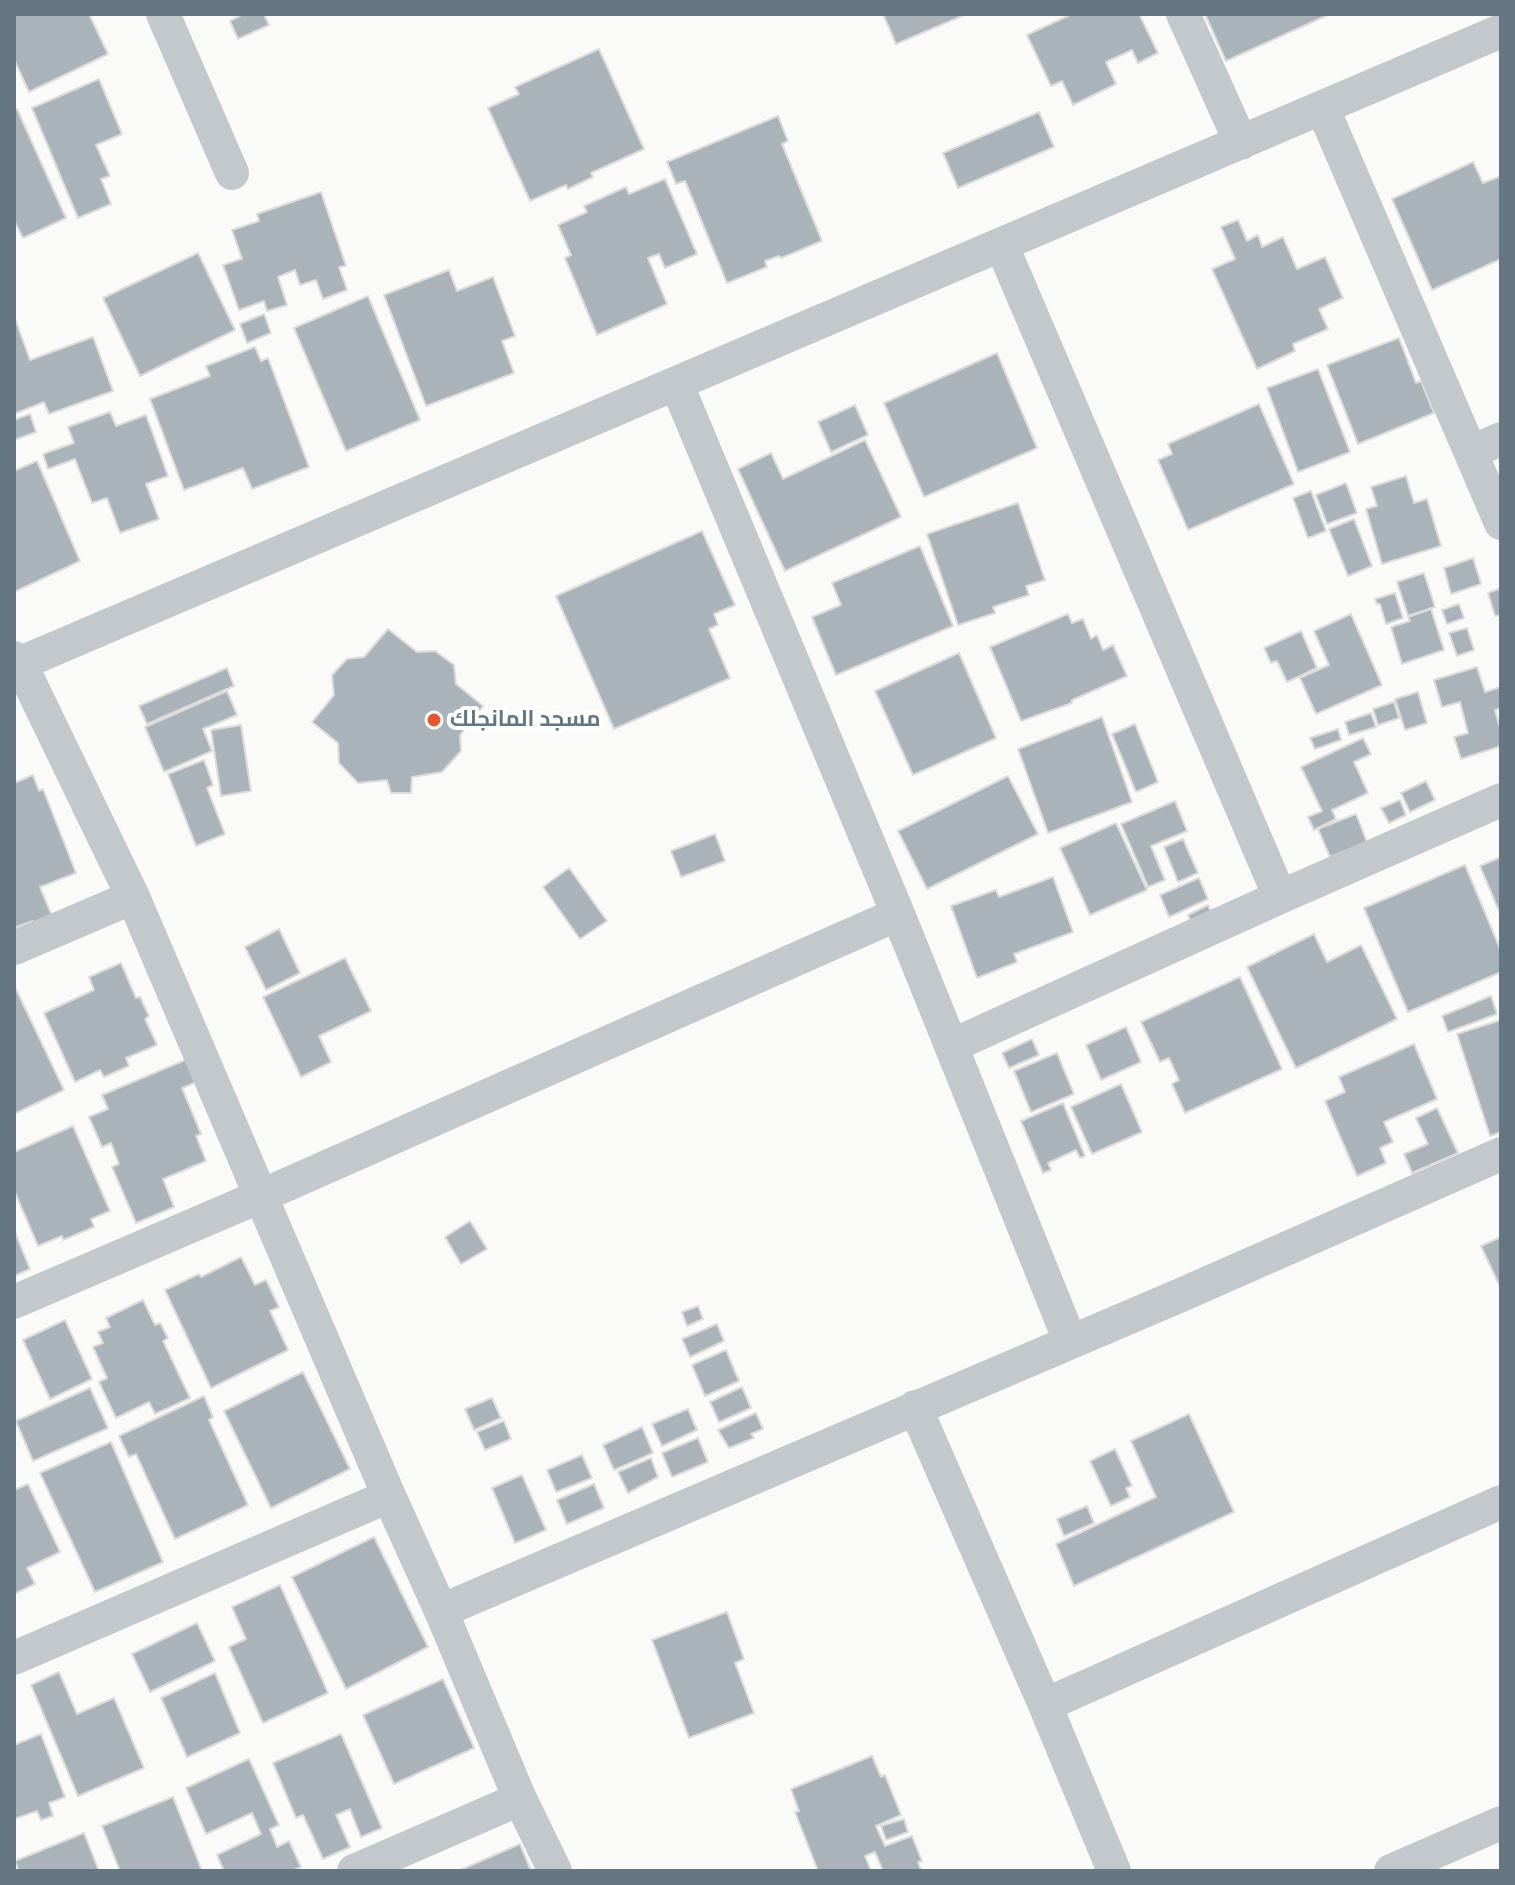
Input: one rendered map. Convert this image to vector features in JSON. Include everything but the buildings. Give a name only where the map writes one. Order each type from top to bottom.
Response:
[{"type":"street","points":[[163,14],[232,173]]},
{"type":"street","points":[[1183,14],[1241,143]]},
{"type":"street","points":[[555,1871],[520,1799],[133,897],[16,662],[677,385],[1501,31]]},
{"type":"street","points":[[1323,109],[1486,446],[1501,523]]},
{"type":"street","points":[[1002,246],[1280,897]]},
{"type":"street","points":[[677,385],[898,914],[1070,1341]]},
{"type":"street","points":[[951,1046],[1501,800]]},
{"type":"street","points":[[14,948],[133,897]]},
{"type":"street","points":[[14,1302],[898,914]]},
{"type":"street","points":[[441,1611],[1501,1154]]},
{"type":"street","points":[[915,1407],[1114,1871]]},
{"type":"street","points":[[14,1658],[389,1496]]},
{"type":"street","points":[[1045,1705],[1501,1502]]},
{"type":"street","points":[[354,1871],[520,1799]]},
{"type":"street","points":[[1391,1871],[1501,1823]]},
{"type":"place","name":"مسجد المانجلك","points":[[434,720]]}]
